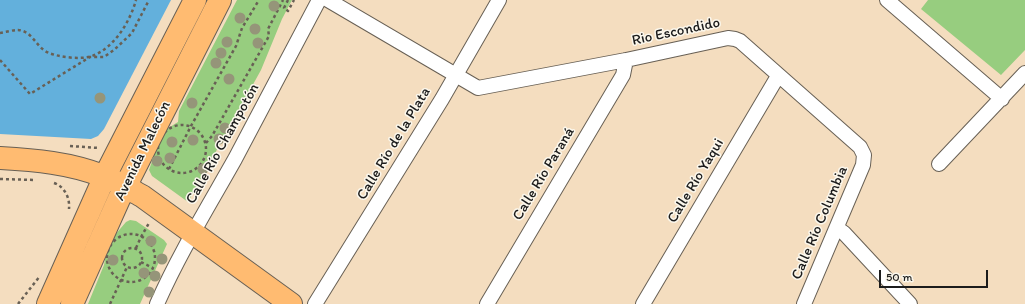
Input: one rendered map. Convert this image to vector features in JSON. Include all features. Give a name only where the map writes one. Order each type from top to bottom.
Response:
[{"type":"main road","name":"Avenida Malecón","points":[[48,304],[104,176],[195,0]]},
{"type":"main road","name":"Avenida Malecón","points":[[72,304],[126,186],[220,0]]},
{"type":"main road","points":[[0,158],[57,163],[104,176],[126,186],[194,232],[291,304]]},
{"type":"street","name":"Calle Río Champotón","points":[[158,304],[168,280],[320,0]]},
{"type":"street","name":"Rio Escondido","points":[[328,0],[478,88],[626,60],[728,38],[735,39],[740,41],[860,147],[864,155]]},
{"type":"street","name":"Calle Río de la Plata","points":[[315,304],[455,75],[498,0]]},
{"type":"street","points":[[887,0],[1002,99]]},
{"type":"street","name":"Calle Río Paraná","points":[[487,304],[623,75],[626,60]]},
{"type":"street","points":[[939,164],[1025,73]]},
{"type":"street","name":"Calle Río Yaqui","points":[[643,304],[778,76]]},
{"type":"street","name":"Calle Río Columbia","points":[[804,304],[863,165],[864,155]]},
{"type":"street","points":[[837,228],[844,233],[910,304]]},
{"type":"path","points":[[0,60],[30,94],[104,49],[123,30],[133,11],[136,0]]},
{"type":"path","points":[[0,33],[18,30],[28,33],[40,48],[50,53],[68,57],[104,57],[132,33],[149,0]]},
{"type":"path","points":[[169,169],[191,126],[236,46],[242,28],[259,0]]},
{"type":"path","points":[[206,143],[212,136],[269,36],[268,29],[283,0]]},
{"type":"path","points":[[288,0],[284,8],[288,11],[294,0]]},
{"type":"path","points":[[182,124],[191,126],[198,130],[203,136],[207,151],[204,159],[193,171],[184,173],[176,172],[169,169],[162,163],[158,146],[161,138],[167,130],[182,124]]},
{"type":"path","points":[[69,146],[102,147]]},
{"type":"path","points":[[0,179],[39,181]]},
{"type":"path","points":[[52,182],[56,183],[67,193],[70,202],[69,210]]},
{"type":"path","points":[[136,248],[151,219]]},
{"type":"path","points":[[127,235],[141,236],[152,246],[155,261],[153,268],[143,279],[135,282],[120,280],[114,276],[107,260],[110,248],[120,237],[127,235]]},
{"type":"path","points":[[136,248],[142,257],[141,262],[138,266],[132,268],[127,267],[123,264],[122,254],[126,250],[136,248]]},
{"type":"path","points":[[141,262],[153,268]]},
{"type":"path","points":[[110,304],[127,267]]},
{"type":"path","points":[[18,304],[40,275]]},
{"type":"green space","points":[[237,0],[292,0],[282,19],[261,70],[188,202],[152,176],[149,170],[161,137],[170,127],[178,122],[179,111]]},
{"type":"green space","points":[[928,0],[1025,0],[1025,50],[1001,75],[921,9]]},
{"type":"green space","points":[[130,220],[136,221],[164,240],[167,244],[140,304],[88,304],[114,236],[126,222]]},
{"type":"water","points":[[0,0],[171,0],[104,129],[98,136],[91,139],[0,134]]}]
